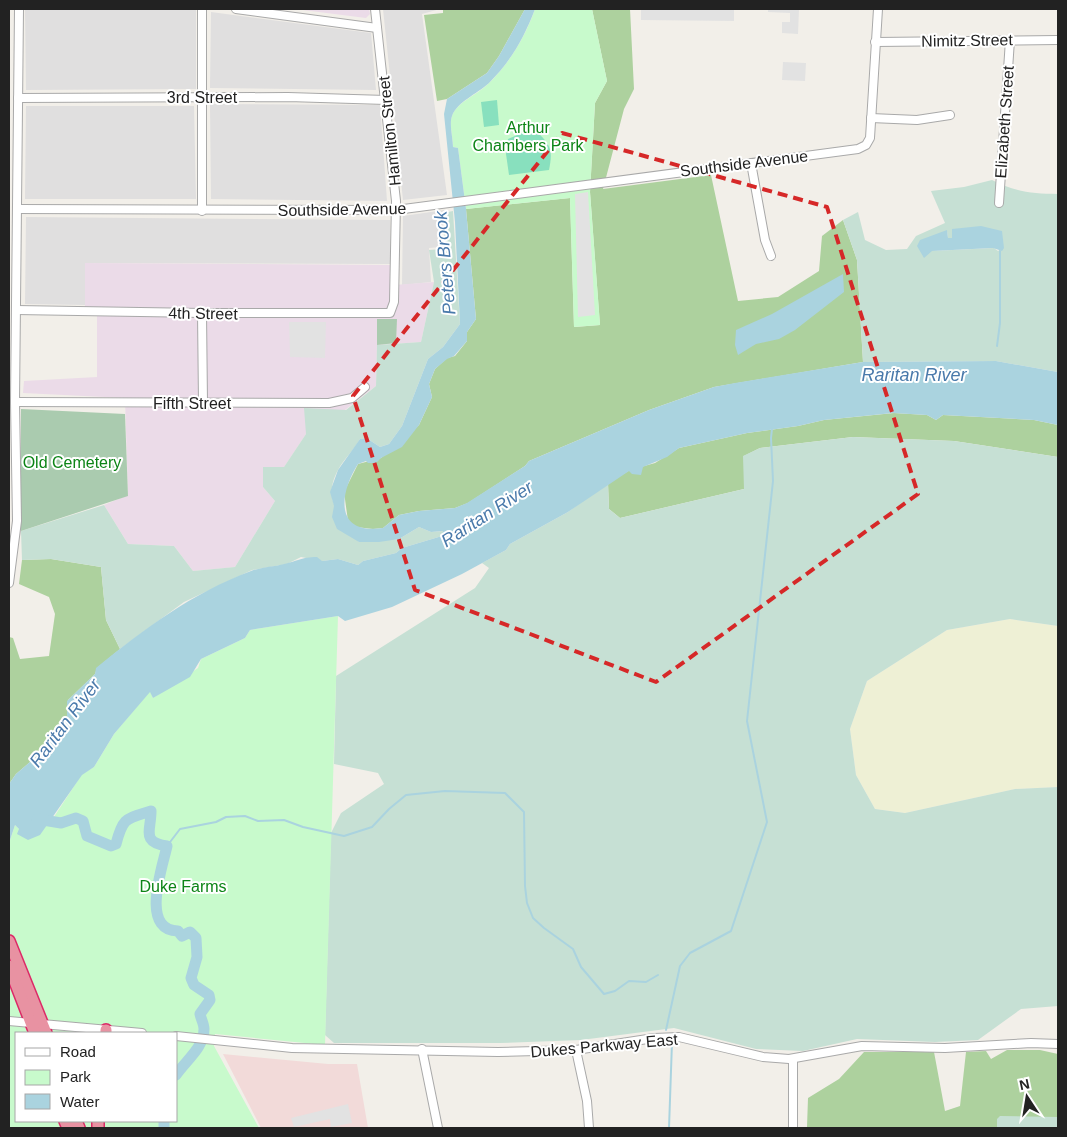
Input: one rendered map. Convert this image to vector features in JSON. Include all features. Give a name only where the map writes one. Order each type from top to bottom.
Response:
[{"type":"highway","points":[[9,940],[39,1028]]},
{"type":"highway","points":[[9,966],[39,1028]]},
{"type":"street","points":[[9,583],[17,521],[15,402],[17,209],[12,180],[18,98],[18,9]]},
{"type":"street","points":[[202,9],[202,211]]},
{"type":"street","points":[[236,9],[378,28]]},
{"type":"street","name":"Hamilton Street","points":[[376,9],[396,210],[394,302],[390,313]]},
{"type":"street","points":[[878,9],[871,118],[917,120],[950,115]]},
{"type":"street","name":"Elizabeth Street","points":[[999,203],[1010,40]]},
{"type":"street","name":"Nimitz Street","points":[[875,42],[1058,40]]},
{"type":"street","name":"3rd Street","points":[[18,98],[202,97],[386,100]]},
{"type":"street","name":"Southside Avenue","points":[[17,209],[202,211],[396,210],[844,150],[866,145],[870,138],[871,118]]},
{"type":"street","points":[[751,163],[765,240],[771,256]]},
{"type":"street","name":"4th Street","points":[[16,310],[202,313],[390,313]]},
{"type":"street","points":[[202,313],[203,404]]},
{"type":"street","name":"Fifth Street","points":[[15,402],[329,403],[352,398],[365,387]]},
{"type":"street","points":[[9,1021],[39,1028],[106,1032]]},
{"type":"street","name":"Dukes Parkway East","points":[[178,1036],[329,1049],[422,1049],[498,1052],[576,1050],[654,1038],[679,1037],[764,1058],[793,1059],[862,1046],[951,1048],[1031,1043],[1058,1044]]},
{"type":"street","points":[[422,1049],[438,1128]]},
{"type":"street","points":[[576,1050],[587,1102],[589,1128]]},
{"type":"street","points":[[793,1059],[793,1128]]},
{"type":"highlighted area","points":[[562,133],[827,207],[918,494],[656,682],[415,590],[353,396]]},
{"type":"shaded area","points":[[25,9],[196,10],[196,89],[26,90]]},
{"type":"shaded area","points":[[295,9],[369,9],[370,14],[366,18]]},
{"type":"shaded area","points":[[383,9],[440,9],[422,14],[447,195],[403,200]]},
{"type":"shaded area","points":[[641,9],[734,9],[734,21],[641,20]]},
{"type":"shaded area","points":[[768,9],[799,9],[798,34],[782,33],[782,22],[790,22],[790,13],[768,12]]},
{"type":"shaded area","points":[[211,12],[371,33],[376,90],[210,88]]},
{"type":"shaded area","points":[[783,62],[806,63],[805,81],[782,80]]},
{"type":"shaded area","points":[[210,104],[380,105],[387,201],[211,199]]},
{"type":"shaded area","points":[[26,106],[194,106],[196,199],[25,199]]},
{"type":"shaded area","points":[[588,192],[595,315],[578,317],[575,194]]},
{"type":"shaded area","points":[[445,210],[440,247],[429,248],[431,282],[402,285],[403,216]]},
{"type":"shaded area","points":[[26,217],[390,220],[390,264],[86,263],[85,305],[25,304]]},
{"type":"shaded area","points":[[85,263],[394,265],[394,285],[434,282],[421,342],[377,345],[376,386],[345,410],[306,434],[284,467],[263,467],[263,487],[275,501],[235,567],[193,571],[174,546],[128,544],[104,505],[128,495],[125,398],[23,393],[24,381],[97,377],[97,312],[85,312]]},
{"type":"shaded area","points":[[289,322],[326,322],[325,358],[290,357]]},
{"type":"shaded area","points":[[223,1054],[328,1064],[357,1064],[368,1128],[261,1128]]},
{"type":"shaded area","points":[[348,1104],[352,1123],[331,1127],[330,1119],[294,1127],[291,1118]]},
{"type":"green space","points":[[443,9],[525,9],[499,56],[487,73],[447,99],[437,101],[424,15],[443,13]]},
{"type":"green space","name":"Arthur Chambers Park","points":[[535,9],[592,9],[607,81],[595,103],[590,192],[600,325],[574,327],[570,198],[466,209],[458,148],[453,147],[452,116],[458,107],[496,76],[510,58],[527,30]]},
{"type":"green space","points":[[592,9],[630,9],[634,89],[624,109],[603,189],[711,175],[738,301],[778,297],[819,271],[822,236],[843,220],[857,260],[863,362],[714,387],[649,410],[529,461],[525,466],[468,503],[455,508],[399,515],[383,528],[356,527],[348,521],[344,492],[358,464],[381,458],[419,425],[432,397],[429,384],[435,369],[447,358],[455,356],[467,341],[467,332],[476,319],[466,209],[570,198],[574,327],[600,325],[590,192],[595,103],[607,81]]},
{"type":"green space","points":[[497,100],[499,125],[484,127],[481,102]]},
{"type":"green space","points":[[536,131],[550,148],[549,170],[509,175],[506,154],[508,139],[522,133]]},
{"type":"green space","points":[[992,180],[1024,192],[1058,194],[1058,372],[996,361],[863,362],[857,260],[843,220],[858,212],[865,240],[886,250],[907,249],[916,236],[945,223],[931,191],[964,187]],"holes":[[[947,231],[948,238],[1004,247],[998,251],[994,248],[932,251]]]},
{"type":"green space","points":[[453,211],[460,324],[443,347],[428,359],[402,426],[389,444],[380,447],[368,439],[360,439],[338,470],[333,481],[332,491],[333,500],[340,517],[359,542],[399,539],[419,527],[431,532],[444,531],[442,536],[402,548],[396,553],[363,561],[358,565],[338,559],[322,561],[301,557],[287,564],[252,570],[184,602],[120,649],[106,620],[101,567],[51,559],[22,560],[21,531],[104,505],[128,544],[174,546],[193,571],[235,567],[275,501],[263,487],[263,467],[284,467],[306,434],[304,408],[346,410],[376,386],[377,345],[421,342],[434,282],[429,250],[442,249],[448,212]]},
{"type":"green space","points":[[377,319],[397,319],[396,343],[377,345]]},
{"type":"green space","name":"Old Cemetery","points":[[21,409],[125,414],[128,496],[21,531]]},
{"type":"green space","points":[[894,413],[927,415],[936,420],[943,415],[1034,420],[1058,425],[1058,457],[954,441],[853,437],[760,448],[744,456],[744,489],[620,518],[609,509],[608,483],[630,470],[655,463],[679,448],[747,433],[798,426],[824,420]]},
{"type":"green space","points":[[853,437],[954,441],[1058,457],[1058,626],[1010,619],[947,630],[867,681],[850,729],[856,775],[875,809],[905,813],[1015,789],[1058,787],[1058,1006],[1021,1009],[978,1040],[935,1042],[857,1039],[803,1051],[756,1049],[674,1028],[581,1040],[500,1043],[334,1043],[325,1035],[331,833],[341,813],[384,784],[378,773],[334,764],[336,676],[475,588],[489,568],[482,563],[506,550],[510,544],[568,512],[608,483],[609,509],[620,518],[744,489],[743,456],[760,448]]},
{"type":"green space","points":[[51,559],[101,567],[106,620],[120,649],[97,668],[95,674],[68,700],[67,716],[37,756],[16,774],[9,784],[9,637],[13,638],[20,659],[49,656],[55,614],[49,597],[19,584],[22,560]]},
{"type":"green space","name":"Duke Farms","points":[[338,616],[325,1045],[215,1034],[214,1046],[259,1128],[9,1128],[9,843],[15,825],[19,829],[52,820],[82,774],[94,767],[114,734],[150,691],[153,698],[198,668],[201,659],[245,638],[250,630]]},
{"type":"green space","points":[[1010,619],[1058,626],[1058,787],[1015,789],[905,813],[875,809],[856,775],[850,729],[867,681],[947,630]]},
{"type":"green space","points":[[1007,1050],[1040,1050],[1058,1054],[1058,1117],[997,1119],[997,1128],[807,1127],[808,1098],[839,1079],[864,1052],[934,1052],[945,1111],[960,1106],[966,1052],[986,1051],[991,1059]]},
{"type":"green space","points":[[1000,1116],[1058,1117],[1058,1128],[997,1128],[997,1119]]},
{"type":"water","name":"Raritan River","points":[[525,9],[535,9],[526,30],[510,58],[489,83],[458,106],[451,119],[453,147],[458,148],[466,209],[476,319],[467,332],[467,341],[454,356],[435,369],[429,384],[432,397],[419,425],[402,447],[381,458],[376,463],[368,463],[366,461],[358,464],[347,488],[345,499],[345,510],[349,519],[356,525],[367,528],[383,528],[399,515],[455,508],[467,503],[525,466],[529,461],[649,410],[714,387],[863,362],[996,361],[1058,372],[1058,425],[1034,420],[943,415],[936,420],[927,415],[893,413],[824,420],[798,426],[747,433],[679,448],[667,457],[643,467],[641,475],[632,474],[629,471],[568,512],[510,544],[506,550],[462,574],[392,607],[345,621],[338,616],[250,630],[245,638],[201,659],[190,677],[153,698],[150,692],[114,734],[94,767],[82,775],[40,835],[28,840],[17,834],[19,829],[15,825],[9,843],[9,784],[16,774],[37,756],[67,716],[67,701],[95,674],[96,668],[132,639],[189,601],[229,580],[255,570],[312,557],[317,557],[322,561],[338,559],[358,565],[363,561],[396,553],[402,548],[442,536],[443,531],[431,532],[419,527],[399,539],[359,542],[337,529],[332,517],[334,506],[330,492],[338,470],[360,439],[368,439],[380,447],[389,444],[402,426],[428,359],[443,347],[460,324],[455,222],[444,114],[447,99],[487,73],[499,56]]},
{"type":"water","points":[[981,226],[1002,231],[1004,248],[1002,251],[993,248],[932,251],[924,258],[917,246],[920,240],[947,230],[948,238],[952,238],[952,229]]},
{"type":"water","points":[[843,274],[844,292],[795,330],[779,339],[756,344],[738,355],[735,345],[736,330],[772,314]]},
{"type":"waterway","points":[[997,346],[1000,323],[1000,251]]},
{"type":"waterway","points":[[666,1030],[680,966],[690,953],[731,931],[767,822],[747,721],[773,481],[772,429]]},
{"type":"waterway","points":[[167,846],[180,829],[216,822],[226,817],[245,816],[258,821],[284,820],[303,827],[344,836],[372,827],[406,795],[445,791],[505,793],[524,812],[525,886],[527,903],[533,918],[573,949],[581,967],[604,994],[615,991],[629,981],[646,982],[658,975]]},
{"type":"waterway","points":[[37,819],[61,823],[76,818],[83,821],[87,836],[111,846],[116,844],[121,829],[127,820],[151,811],[149,834],[154,842],[167,846],[156,897],[160,921],[166,928],[178,931],[182,936],[190,932],[196,938],[197,957],[191,978],[194,985],[209,995],[210,1000],[200,1014],[204,1025],[201,1042],[194,1054],[178,1073]]},
{"type":"waterway","points":[[668,1041],[672,1042],[669,1128]]},
{"type":"waterway","points":[[164,1122],[164,1128]]},
{"type":"water label","name":"Peters Brook","points":[[445,263]]}]
